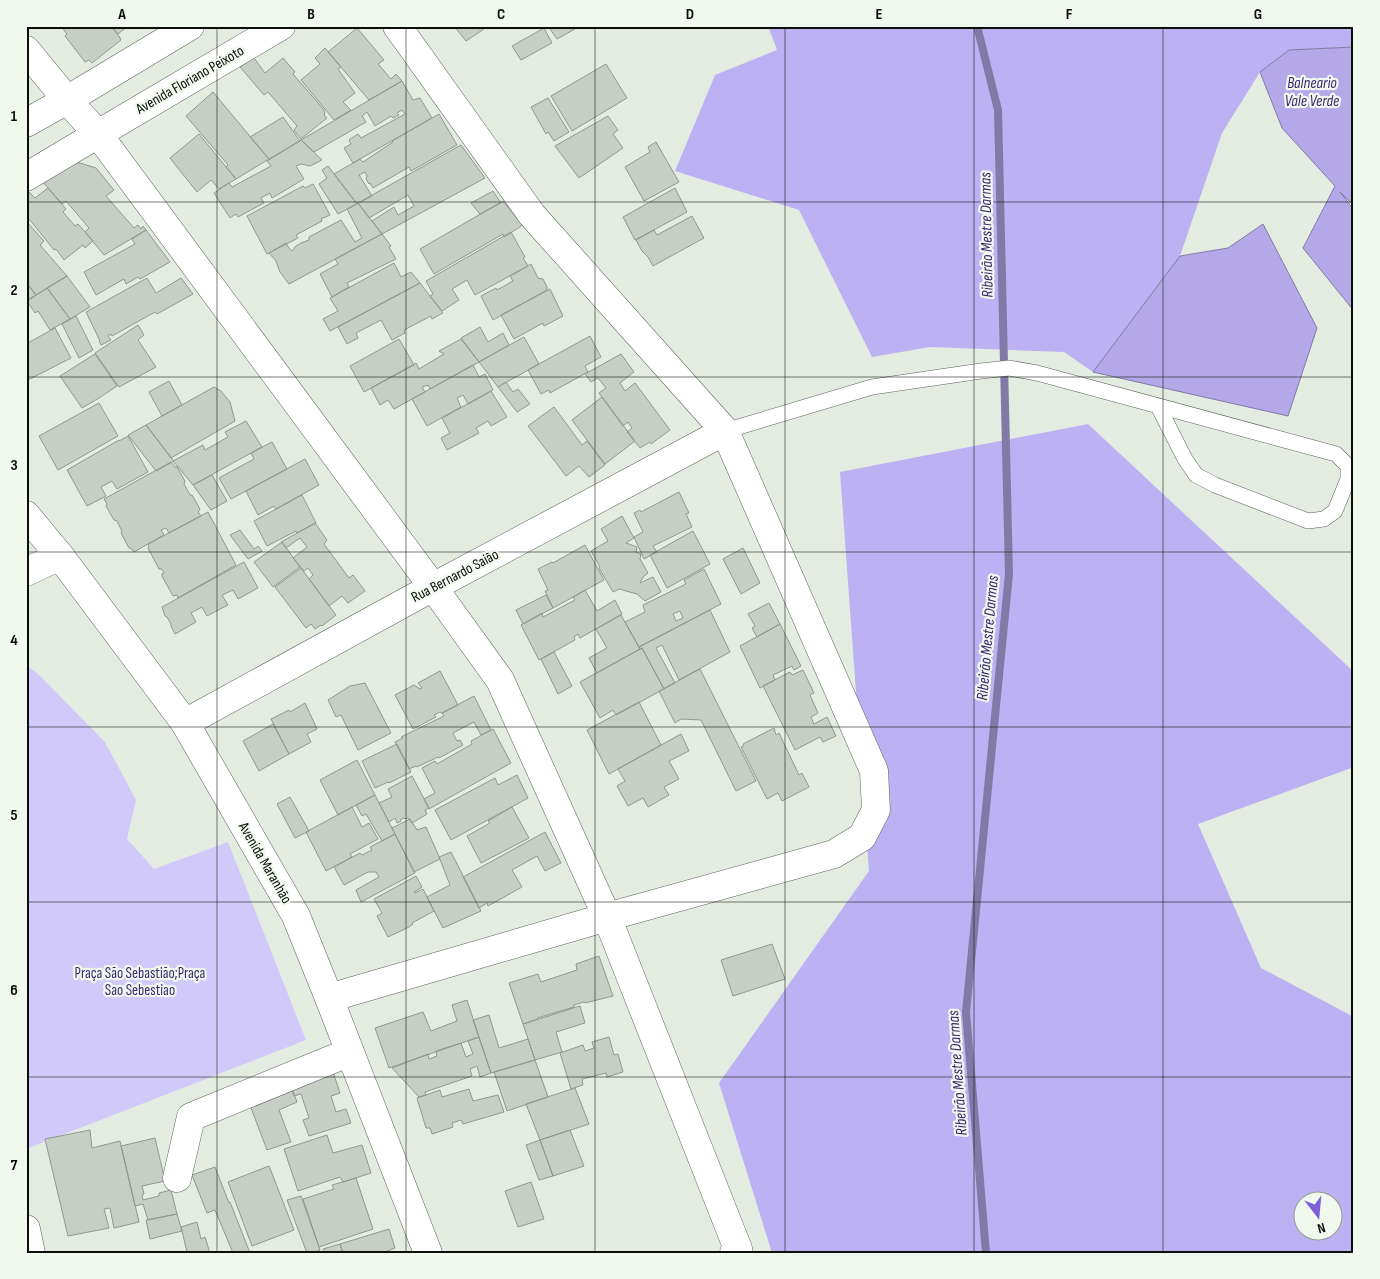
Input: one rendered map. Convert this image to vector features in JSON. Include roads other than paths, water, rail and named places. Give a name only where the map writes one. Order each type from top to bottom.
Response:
[{"type":"street","points":[[26,123],[190,26]]},
{"type":"street","name":"Avenida Floriano Peixoto","points":[[26,177],[282,26]]},
{"type":"street","points":[[329,998],[607,917],[834,854],[862,838],[876,810],[874,772],[725,431],[532,215],[396,26]]},
{"type":"street","points":[[26,50],[98,134],[500,680],[607,917],[738,1249],[734,1253]]},
{"type":"street","name":"Rua Bernardo Saião","points":[[185,722],[725,431]]},
{"type":"street","name":"Avenida Maranhão","points":[[26,515],[60,556],[185,722],[296,916],[428,1253]]},
{"type":"street","points":[[26,572],[60,556]]},
{"type":"street","points":[[177,1178],[191,1117],[350,1052]]},
{"type":"street","points":[[26,1229],[31,1253]]},
{"type":"lane","points":[[725,431],[872,387],[981,370],[1009,368],[1037,373],[1336,454],[1348,466],[1348,479],[1335,511],[1324,519],[1308,521],[1215,485],[1196,475],[1185,459],[1158,406]]},
{"type":"water","name":"Balneario Vale Verde","points":[[1354,47],[1354,206],[1340,192],[1354,210],[1354,311],[1303,248],[1335,186],[1282,128],[1260,72],[1289,50]]},
{"type":"water","points":[[1263,224],[1317,328],[1288,416],[1093,372],[1180,256],[1228,248]]},
{"type":"waterway","name":"Ribeirão Mestre Darmas","points":[[977,26],[998,110],[1009,574],[966,1012],[986,1253]]},
{"type":"park label","name":"Praça São Sebastião;Praça Sao Sebestiao","points":[[140,982]]}]
